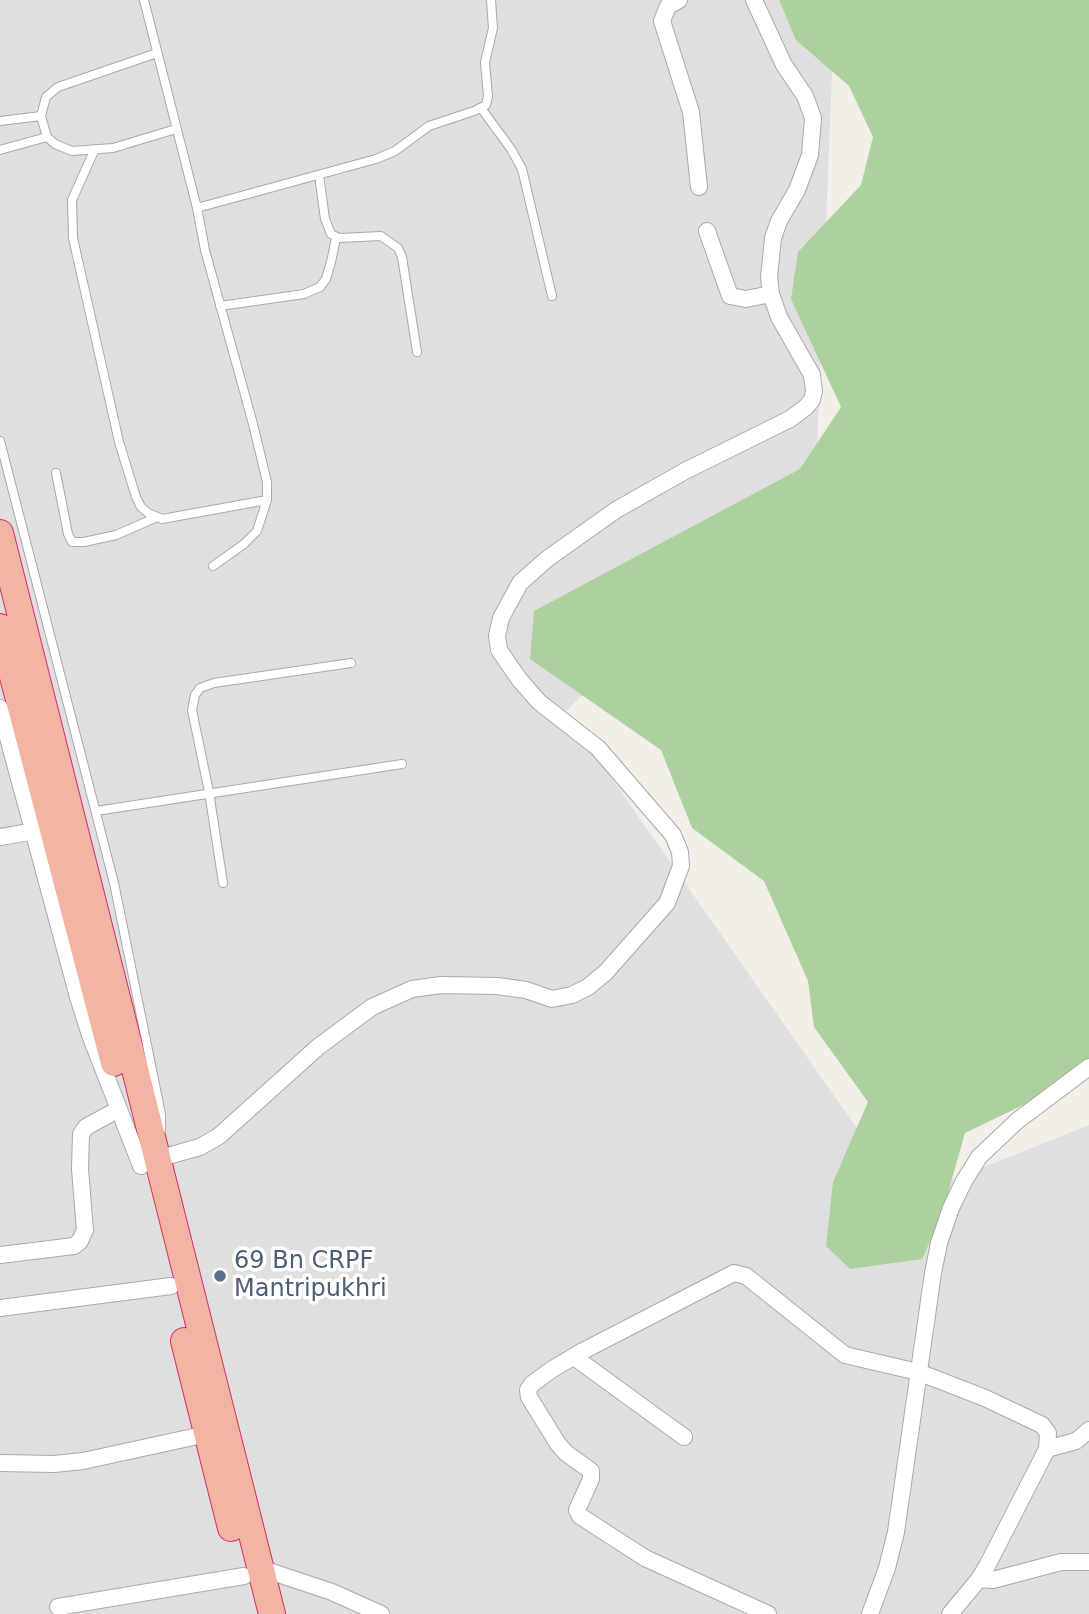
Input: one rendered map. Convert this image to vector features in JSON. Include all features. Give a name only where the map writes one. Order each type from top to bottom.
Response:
[{"type":"highway","points":[[0,533],[252,1572],[254,1614]]},
{"type":"highway","points":[[0,627],[151,1159],[171,1286],[206,1434],[252,1572],[272,1614]]},
{"type":"street","points":[[679,0],[668,6],[662,21],[691,112],[699,187]]},
{"type":"street","points":[[0,708],[90,1035],[119,1109],[151,1159],[200,1147],[219,1136],[318,1047],[372,1007],[412,989],[440,985],[496,986],[527,990],[552,999],[572,995],[587,988],[606,972],[667,903],[681,866],[680,852],[673,835],[598,748],[539,702],[506,663],[499,650],[497,636],[501,618],[520,583],[555,553],[616,510],[685,471],[790,419],[812,400],[814,391],[808,365],[787,334],[771,294],[769,258],[779,221],[810,155],[813,118],[805,96],[785,65],[754,0]]},
{"type":"street","points":[[707,231],[730,296],[746,299],[771,294]]},
{"type":"street","points":[[0,837],[35,831]]},
{"type":"street","points":[[870,1614],[887,1568],[896,1532],[939,1243],[951,1208],[979,1157],[1017,1121],[1089,1067]]},
{"type":"street","points":[[0,1255],[74,1246],[80,1241],[85,1230],[80,1170],[81,1134],[86,1127],[119,1109]]},
{"type":"street","points":[[768,1614],[645,1558],[578,1513],[578,1507],[591,1479],[591,1471],[558,1444],[528,1390],[541,1377],[574,1357],[726,1276],[739,1273],[845,1355],[918,1372],[985,1398],[1042,1425],[1048,1433],[1047,1449],[979,1579],[950,1614]]},
{"type":"street","points":[[0,1308],[171,1286]]},
{"type":"street","points":[[574,1357],[684,1437]]},
{"type":"street","points":[[1047,1449],[1076,1441],[1089,1430]]},
{"type":"street","points":[[0,1463],[54,1464],[83,1461],[206,1434]]},
{"type":"street","points":[[979,1579],[993,1580],[1061,1562],[1089,1562]]},
{"type":"street","points":[[58,1607],[252,1572],[332,1592],[381,1614]]},
{"type":"lane","points":[[144,0],[197,208],[205,250],[267,482],[267,500],[257,531],[213,566]]},
{"type":"lane","points":[[197,208],[385,156],[395,152],[429,126],[486,105],[488,96],[485,62],[493,28],[491,0]]},
{"type":"lane","points":[[158,53],[58,87],[46,97],[41,116],[47,136],[62,149],[72,151],[113,148],[176,129]]},
{"type":"lane","points":[[481,108],[512,149],[522,169],[552,296]]},
{"type":"lane","points":[[0,121],[41,116]]},
{"type":"lane","points":[[0,150],[47,136]]},
{"type":"lane","points":[[94,151],[72,200],[73,238],[119,442],[136,497],[141,507],[155,518]]},
{"type":"lane","points":[[319,175],[325,219],[328,230],[335,237],[381,236],[398,248],[402,257],[417,352]]},
{"type":"lane","points":[[220,306],[304,294],[320,287],[326,279],[335,237]]},
{"type":"lane","points":[[0,441],[114,883],[161,1114],[161,1129],[151,1159]]},
{"type":"lane","points":[[56,473],[72,542],[116,535],[155,518],[192,515],[267,500]]},
{"type":"lane","points":[[223,883],[209,792],[192,710],[194,695],[200,688],[214,683],[351,663]]},
{"type":"lane","points":[[96,811],[402,764]]},
{"type":"shaded area","points":[[0,0],[835,0],[816,473],[565,712],[906,1198],[1089,1125],[1089,1614],[0,1614]]},
{"type":"green space","points":[[779,0],[1089,0],[1089,1066],[1079,1078],[965,1133],[941,1217],[922,1259],[850,1269],[826,1246],[833,1182],[868,1102],[814,1027],[808,981],[764,881],[692,828],[661,750],[530,659],[534,611],[800,469],[841,407],[791,299],[798,252],[861,185],[873,137],[849,86],[796,40]]},
{"type":"place","name":"69 Bn CRPF Mantripukhri","points":[[220,1276]]}]
